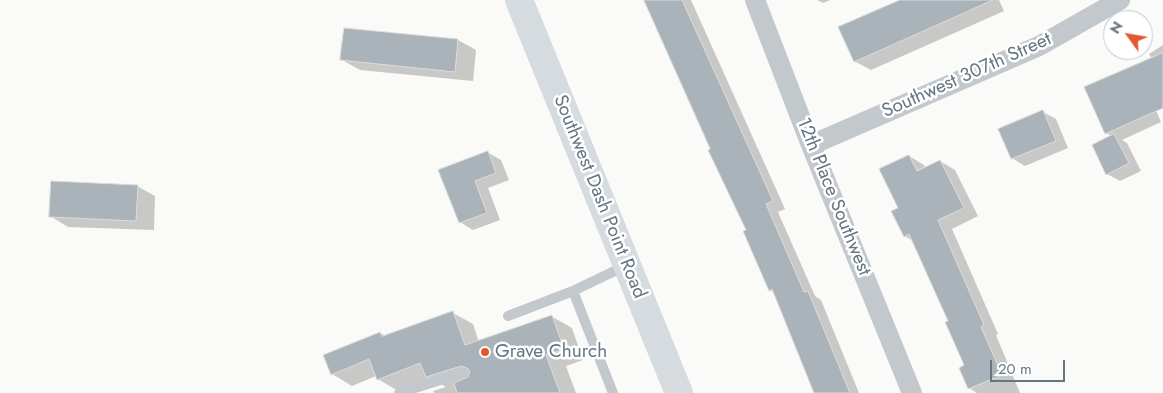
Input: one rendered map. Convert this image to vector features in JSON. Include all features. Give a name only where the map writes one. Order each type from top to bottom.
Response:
[{"type":"main road","name":"Southwest Dash Point Road","points":[[519,0],[679,393]]},
{"type":"street","name":"12th Place Southwest","points":[[755,0],[811,145],[912,393]]},
{"type":"street","name":"Southwest 307th Street","points":[[811,145],[1039,46],[1120,0]]},
{"type":"lane","points":[[508,316],[573,291],[627,265]]},
{"type":"lane","points":[[573,291],[613,393]]},
{"type":"lane","points":[[399,393],[463,373]]},
{"type":"building","points":[[644,0],[682,0],[773,201],[766,204],[804,292],[808,291],[850,393],[814,393],[772,289],[769,291],[743,231],[746,230],[708,150],[710,149]]},
{"type":"building","points":[[900,0],[993,0],[854,62],[838,27]]},
{"type":"building","points":[[344,28],[458,39],[455,72],[340,60]]},
{"type":"building","points":[[1163,53],[1163,108],[1105,134],[1084,87],[1147,60],[1153,60],[1153,57]]},
{"type":"building","points":[[1043,110],[1056,141],[1011,159],[998,129]]},
{"type":"building","points":[[1114,134],[1129,163],[1106,175],[1092,145]]},
{"type":"building","points":[[488,151],[496,173],[475,181],[487,213],[459,223],[438,170]]},
{"type":"building","points":[[909,155],[917,171],[940,160],[964,208],[938,220],[984,325],[981,327],[1002,375],[968,389],[959,368],[964,365],[945,322],[948,321],[909,234],[904,237],[891,211],[898,208],[879,169]]},
{"type":"building","points":[[51,181],[138,185],[136,221],[49,217]]},
{"type":"building","name":"Grave Church","points":[[453,311],[465,345],[552,315],[564,349],[546,355],[560,393],[457,393],[454,383],[468,377],[470,371],[461,366],[426,377],[420,363],[377,380],[369,359],[331,375],[323,355],[380,332],[382,336]]},
{"type":"place","name":"Grave Church","points":[[485,352]]}]
